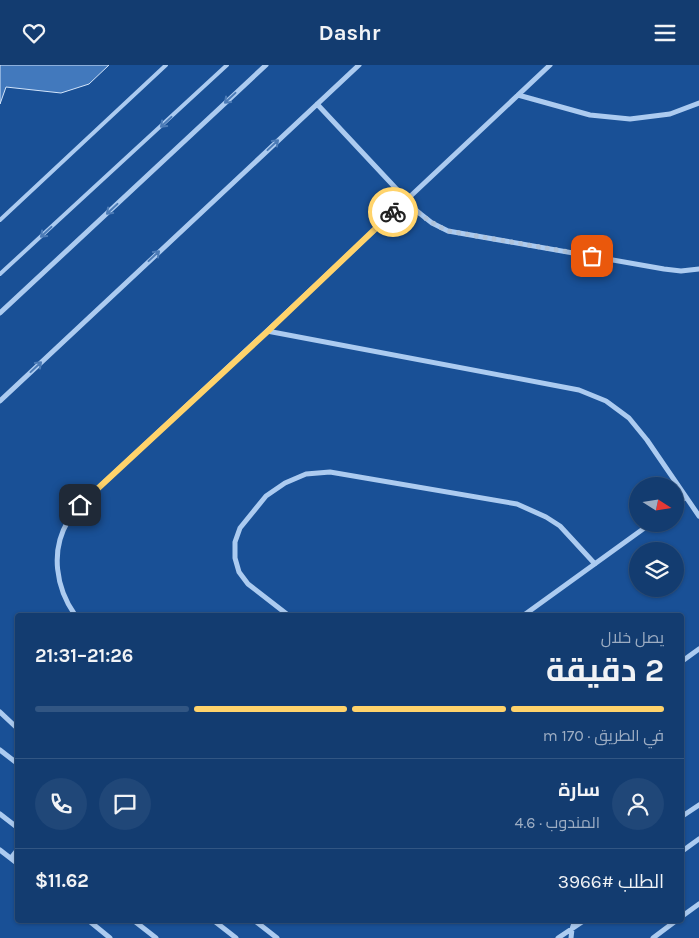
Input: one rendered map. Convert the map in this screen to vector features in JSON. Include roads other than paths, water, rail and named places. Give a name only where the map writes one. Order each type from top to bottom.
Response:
[{"type":"street","points":[[0,313],[266,65]]},
{"type":"street","points":[[0,401],[359,65]]},
{"type":"street","points":[[74,613],[67,604],[60,584],[57,563],[60,542],[67,522],[80,505],[550,65]]},
{"type":"street","points":[[518,95],[590,115],[630,119],[670,114],[699,103]]},
{"type":"street","points":[[316,104],[418,212],[432,223],[448,231],[664,269],[681,271],[699,269]]},
{"type":"street","points":[[268,331],[579,390],[606,401],[629,417],[647,439],[699,516]]},
{"type":"street","points":[[285,613],[248,584],[239,572],[235,558],[235,543],[240,528],[266,496],[285,483],[306,475],[330,472],[517,504],[546,517],[560,526],[595,563]]},
{"type":"street","points":[[527,613],[637,533]]},
{"type":"street","points":[[684,660],[699,649]]},
{"type":"street","points":[[0,712],[15,726]]},
{"type":"street","points":[[0,749],[15,761]]},
{"type":"street","points":[[684,815],[699,805]]},
{"type":"street","points":[[0,814],[15,826]]},
{"type":"street","points":[[684,850],[699,839]]},
{"type":"street","points":[[0,850],[15,861]]},
{"type":"street","points":[[11,858],[15,853]]},
{"type":"street","points":[[684,915],[699,905]]},
{"type":"street","points":[[92,923],[110,938]]},
{"type":"street","points":[[137,923],[156,938]]},
{"type":"street","points":[[217,923],[236,938]]},
{"type":"street","points":[[258,923],[277,938]]},
{"type":"street","points":[[571,938],[574,923]]},
{"type":"street","points":[[558,938],[581,923]]},
{"type":"street","points":[[653,938],[673,923]]},
{"type":"lane","points":[[0,220],[166,65]]},
{"type":"lane","points":[[0,274],[227,65]]}]
